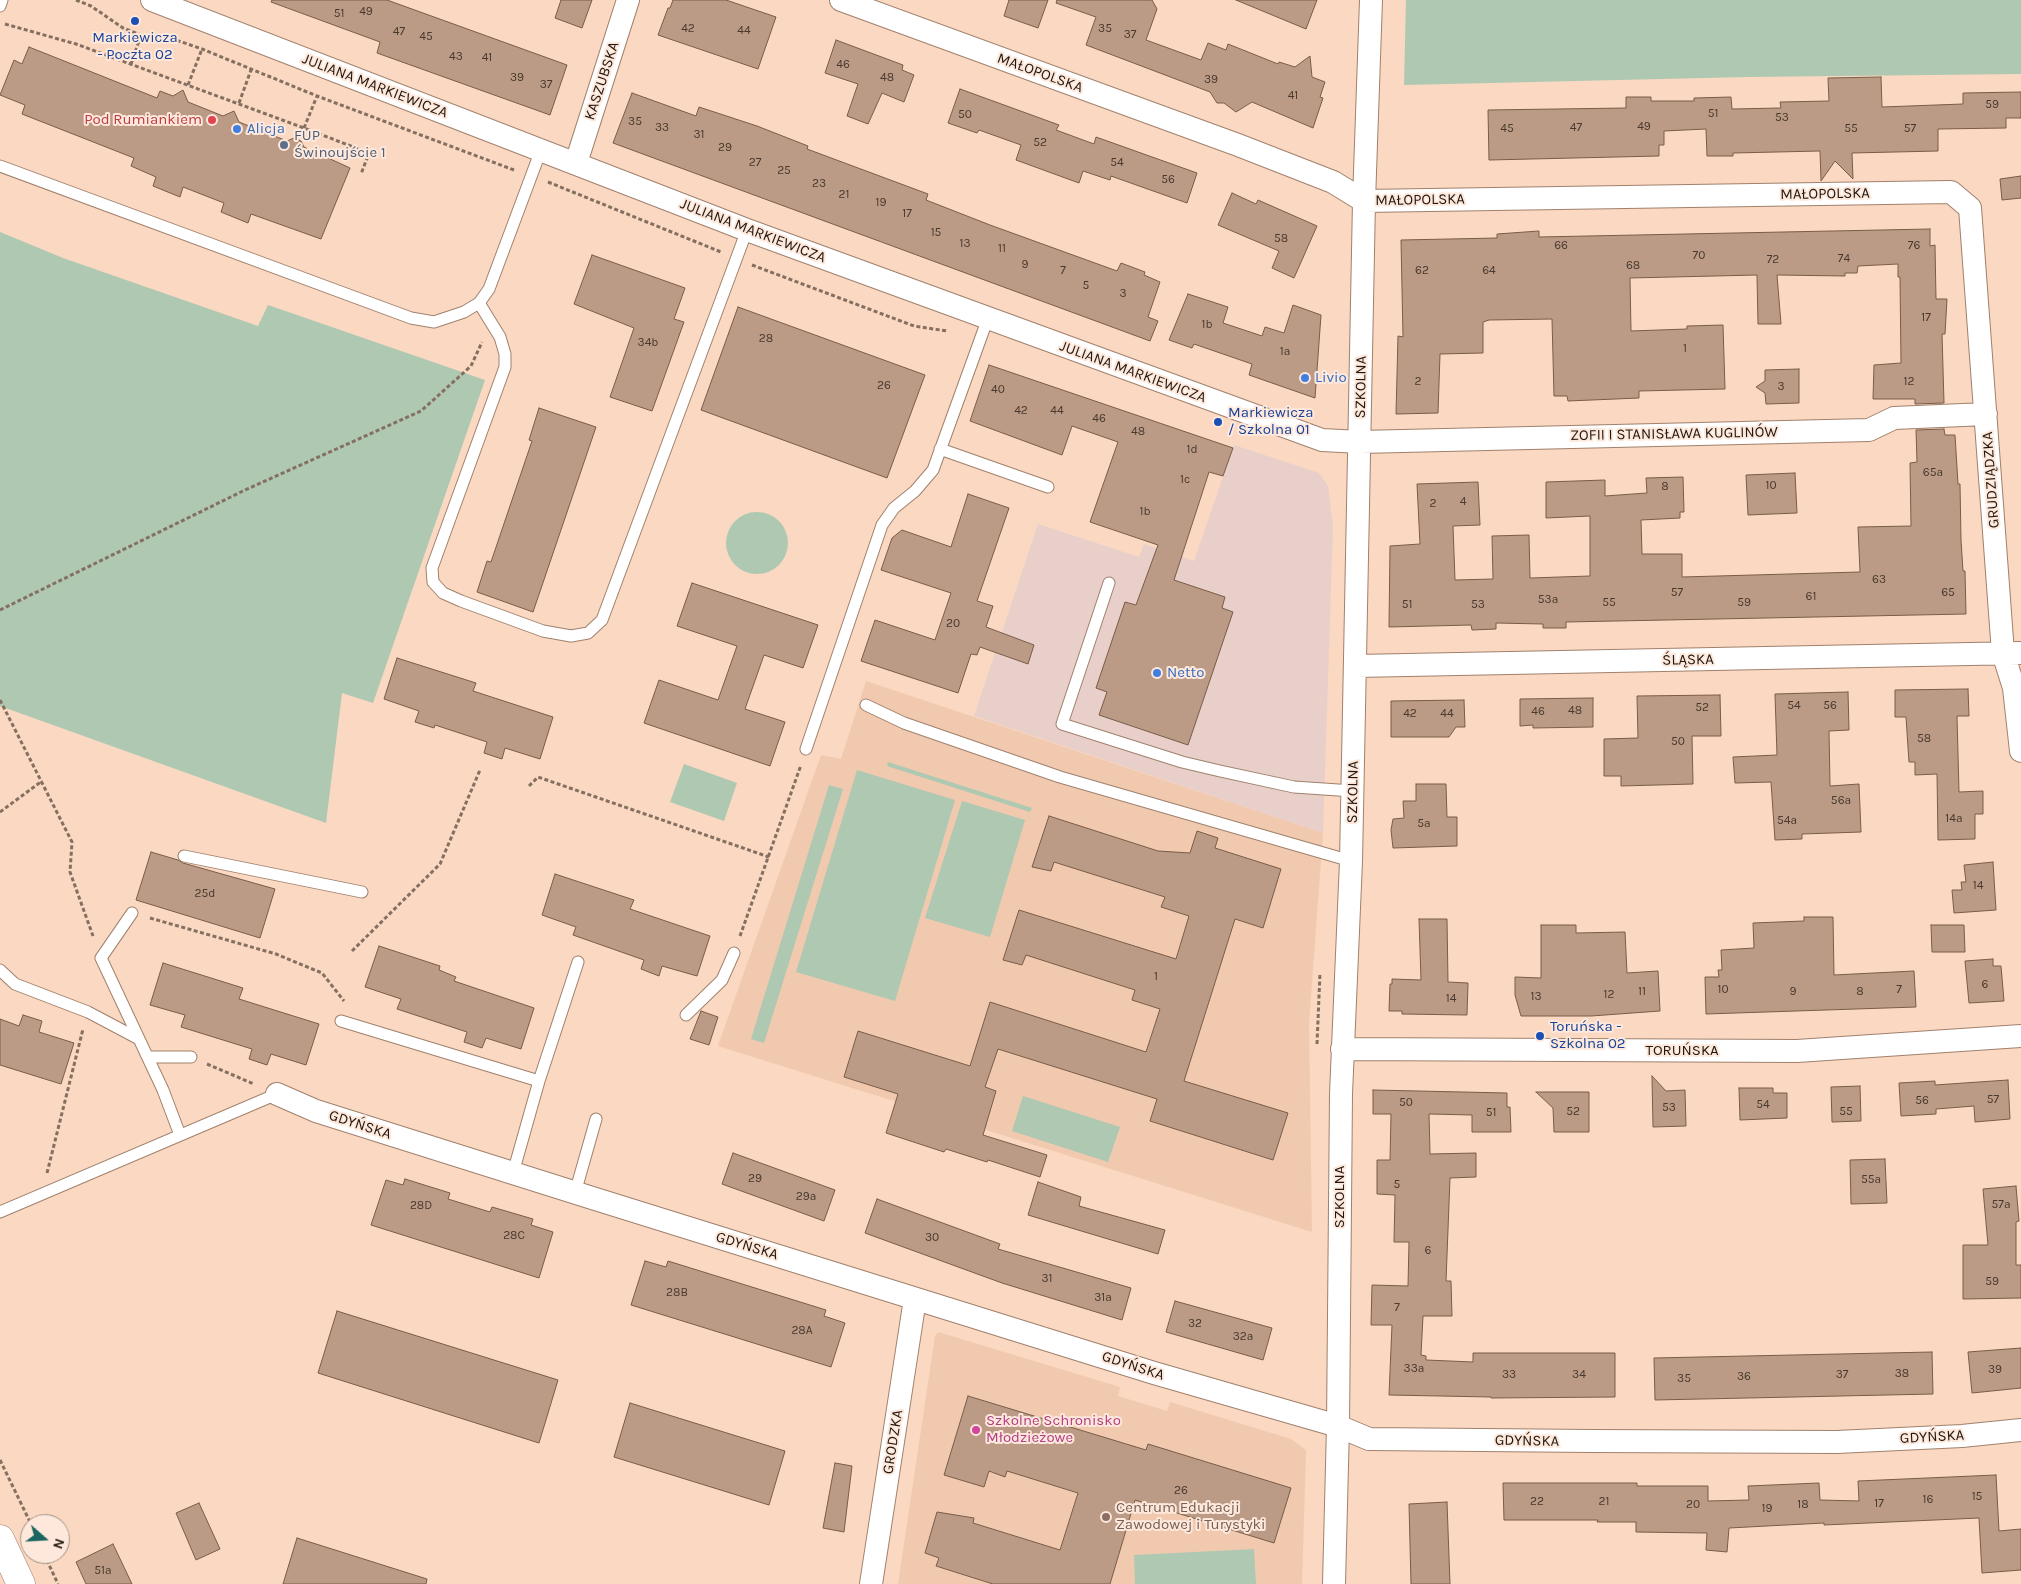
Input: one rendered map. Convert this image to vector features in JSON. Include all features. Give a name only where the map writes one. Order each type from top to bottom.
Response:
[{"type":"street","name":"JULIANA MARKIEWICZA","points":[[152,0],[747,230],[1322,440],[1360,442]]},
{"type":"street","name":"KASZUBSKA","points":[[576,163],[628,0]]},
{"type":"street","name":"MAŁOPOLSKA","points":[[841,0],[1238,145],[1333,182],[1364,201],[1951,192],[1970,208]]},
{"type":"street","name":"SZKOLNA","points":[[1334,1584],[1338,1426],[1342,1049],[1351,861],[1364,201],[1371,0]]},
{"type":"street","name":"GRUDZIĄDZKA","points":[[1970,208],[1986,414],[2021,750]]},
{"type":"street","name":"ZOFII I STANISŁAWA KUGLINÓW","points":[[1360,442],[1869,430],[1894,418],[1986,414]]},
{"type":"street","name":"ŚLĄSKA","points":[[1356,666],[2012,653]]},
{"type":"street","name":"TORUŃSKA","points":[[1342,1049],[1796,1051],[2021,1036]]},
{"type":"street","name":"GDYŃSKA","points":[[277,1094],[316,1111],[1163,1376],[1338,1426],[1369,1438],[1592,1442],[1837,1442],[1962,1436],[2021,1430]]},
{"type":"street","name":"GRODZKA","points":[[871,1584],[915,1299]]},
{"type":"street","points":[[0,1539],[21,1584]]},
{"type":"lane","points":[[0,6],[2,0]]},
{"type":"lane","points":[[0,166],[411,318],[434,322],[464,312],[479,303],[489,288],[541,150]]},
{"type":"lane","points":[[479,303],[500,337],[505,354],[505,367],[432,568],[433,582],[443,593],[543,631],[571,636],[588,632],[602,620],[747,230]]},
{"type":"lane","points":[[806,749],[882,525],[894,508],[915,491],[933,470],[988,318]]},
{"type":"lane","points":[[940,450],[1048,487]]},
{"type":"lane","points":[[1109,583],[1062,724],[1182,762],[1220,771],[1294,787],[1352,791]]},
{"type":"lane","points":[[866,705],[904,724],[1060,777],[1351,861]]},
{"type":"lane","points":[[184,856],[362,892]]},
{"type":"lane","points":[[132,913],[101,958],[163,1090],[180,1135]]},
{"type":"lane","points":[[686,1015],[722,980],[734,953]]},
{"type":"lane","points":[[513,1173],[539,1081],[578,962]]},
{"type":"lane","points":[[0,970],[15,984],[88,1012],[139,1039]]},
{"type":"lane","points":[[341,1021],[539,1081]]},
{"type":"lane","points":[[148,1058],[191,1057]]},
{"type":"lane","points":[[0,1212],[277,1094]]},
{"type":"lane","points":[[575,1192],[596,1119]]},
{"type":"path","points":[[0,23],[76,44],[188,84],[369,153],[362,174]]},
{"type":"path","points":[[131,64],[141,35]]},
{"type":"path","points":[[188,84],[202,49]]},
{"type":"path","points":[[239,104],[252,70]]},
{"type":"path","points":[[304,128],[317,96]]},
{"type":"path","points":[[0,610],[246,490],[421,411],[471,366],[485,337],[464,312]]},
{"type":"path","points":[[0,700],[72,842],[70,872],[101,958]]},
{"type":"path","points":[[734,953],[770,857],[806,749]]},
{"type":"path","points":[[352,951],[440,864],[480,770]]},
{"type":"path","points":[[529,786],[538,777],[770,857]]},
{"type":"path","points":[[0,812],[42,781]]},
{"type":"path","points":[[132,913],[276,954],[322,973],[344,1002]]},
{"type":"path","points":[[43,1194],[47,1170],[88,1012]]},
{"type":"path","points":[[203,1063],[227,1072]]},
{"type":"path","points":[[0,1460],[26,1514]]},
{"type":"path","points":[[49,1564],[58,1584]]},
{"type":"shaded area","points":[[1234,445],[1319,473],[1328,486],[1333,526],[1323,833],[974,716],[1038,524],[1139,557],[1144,544],[1194,561]]},
{"type":"shaded area","points":[[866,681],[1323,833],[1309,1024],[1312,1232],[718,1046],[821,755],[841,759]]},
{"type":"shaded area","name":"Centrum Edukacji Zawodowej i Turystyki","points":[[938,1332],[1120,1387],[1118,1396],[1167,1411],[1170,1402],[1291,1439],[1306,1450],[1302,1584],[898,1584],[935,1336]]},
{"type":"green space","points":[[1406,0],[2021,0],[2021,74],[1747,77],[1404,85]]},
{"type":"green space","points":[[0,232],[63,258],[258,326],[268,305],[485,380],[373,703],[342,693],[326,823],[0,706]]},
{"type":"green space","points":[[751,512],[763,512],[779,521],[786,531],[788,543],[786,555],[779,565],[763,574],[751,574],[740,569],[731,560],[726,549],[726,537],[731,526],[740,517]]},
{"type":"green space","points":[[888,762],[1032,808],[1030,812],[887,766]]},
{"type":"green space","points":[[684,764],[737,783],[724,821],[670,802]]},
{"type":"green space","points":[[857,770],[955,800],[895,1001],[796,972]]},
{"type":"green space","points":[[829,785],[843,789],[764,1043],[751,1039]]},
{"type":"green space","points":[[962,801],[1025,820],[990,937],[925,918]]},
{"type":"green space","points":[[1023,1096],[1120,1127],[1108,1162],[1012,1131]]},
{"type":"green space","points":[[1254,1549],[1256,1584],[1135,1584],[1134,1555]]},
{"type":"building","points":[[272,0],[387,0],[567,65],[550,115],[377,53],[380,42],[271,2]]},
{"type":"building","points":[[561,0],[592,0],[582,28],[555,18]]},
{"type":"building","points":[[673,0],[726,0],[776,17],[758,69],[658,35]]},
{"type":"building","points":[[1009,0],[1048,0],[1038,28],[1004,16]]},
{"type":"building","points":[[1057,0],[1152,0],[1157,9],[1146,40],[1201,60],[1208,43],[1226,50],[1228,44],[1278,64],[1279,62],[1295,67],[1310,56],[1312,77],[1325,82],[1320,97],[1323,98],[1313,128],[1252,102],[1236,112],[1224,103],[1217,103],[1210,92],[1086,45],[1096,17],[1056,3]]},
{"type":"building","points":[[1236,0],[1317,0],[1306,29]]},
{"type":"building","points":[[836,40],[903,65],[902,70],[914,75],[904,102],[882,93],[868,124],[847,116],[858,84],[825,73]]},
{"type":"building","points":[[29,47],[157,98],[160,91],[173,96],[183,90],[188,102],[223,116],[234,111],[239,122],[287,141],[294,138],[301,141],[304,147],[350,168],[321,239],[251,214],[248,223],[221,212],[224,203],[183,187],[180,197],[153,186],[156,177],[131,166],[134,158],[22,114],[25,105],[0,95],[14,60],[22,64]]},
{"type":"building","points":[[1881,77],[1882,107],[1963,104],[1963,93],[2021,92],[2021,118],[2006,118],[2006,128],[1938,129],[1938,151],[1852,153],[1853,179],[1835,161],[1821,181],[1820,151],[1733,153],[1733,156],[1707,156],[1706,129],[1664,131],[1664,145],[1659,145],[1659,156],[1489,160],[1488,110],[1626,108],[1626,97],[1651,97],[1651,101],[1694,101],[1694,98],[1731,97],[1732,109],[1781,108],[1780,102],[1829,101],[1828,78]]},
{"type":"building","points":[[960,89],[1059,125],[1056,130],[1094,144],[1096,137],[1197,173],[1187,203],[1111,176],[1110,180],[1083,171],[1079,183],[1016,160],[1021,145],[979,130],[977,133],[948,123]]},
{"type":"building","points":[[632,93],[696,116],[699,107],[757,126],[808,146],[807,149],[928,194],[926,200],[990,225],[1117,271],[1121,263],[1145,272],[1144,275],[1160,282],[1148,317],[1158,321],[1150,341],[613,143]]},
{"type":"building","points":[[2021,176],[2021,198],[2002,200],[2000,179]]},
{"type":"building","points":[[1232,193],[1256,204],[1258,200],[1317,226],[1294,278],[1272,268],[1279,251],[1218,225]]},
{"type":"building","points":[[1930,229],[1930,246],[1935,245],[1936,299],[1947,299],[1945,334],[1942,334],[1944,403],[1915,404],[1915,399],[1873,399],[1874,365],[1901,363],[1900,277],[1898,277],[1898,264],[1858,266],[1857,273],[1845,273],[1845,276],[1777,275],[1781,324],[1758,324],[1757,275],[1630,278],[1631,331],[1687,329],[1687,326],[1723,325],[1725,389],[1639,391],[1639,398],[1568,401],[1567,396],[1554,396],[1552,319],[1489,320],[1483,322],[1483,353],[1440,354],[1438,413],[1396,414],[1398,336],[1403,337],[1401,240],[1497,238],[1497,234],[1539,231],[1539,237]]},
{"type":"building","points":[[592,255],[685,288],[674,319],[684,322],[652,411],[610,397],[634,328],[574,304]]},
{"type":"building","points":[[1188,294],[1228,307],[1223,323],[1262,336],[1265,327],[1284,333],[1293,305],[1321,315],[1315,398],[1249,375],[1252,364],[1194,344],[1192,348],[1169,340]]},
{"type":"building","points":[[738,307],[925,375],[887,478],[701,410]]},
{"type":"building","points":[[989,365],[1233,448],[1223,476],[1209,472],[1174,580],[1225,597],[1222,608],[1233,612],[1188,745],[1099,715],[1107,692],[1096,688],[1125,602],[1136,605],[1158,545],[1090,522],[1118,442],[1072,426],[1062,455],[970,421]]},
{"type":"building","points":[[1799,369],[1799,403],[1766,404],[1765,393],[1756,387],[1765,381],[1765,370]]},
{"type":"building","points":[[539,408],[596,427],[533,612],[477,592],[487,561],[491,562],[532,441],[529,440]]},
{"type":"building","points":[[1944,429],[1945,435],[1955,435],[1958,484],[1960,484],[1961,540],[1963,571],[1965,571],[1966,614],[1566,622],[1566,628],[1543,628],[1543,624],[1496,623],[1496,629],[1472,630],[1471,625],[1389,627],[1390,546],[1420,544],[1417,484],[1478,482],[1480,525],[1453,526],[1455,580],[1493,579],[1492,536],[1529,535],[1530,578],[1590,576],[1590,516],[1546,518],[1546,482],[1605,480],[1605,496],[1647,493],[1646,478],[1683,477],[1684,512],[1680,512],[1680,518],[1641,520],[1642,554],[1682,554],[1682,577],[1860,572],[1858,527],[1911,526],[1910,463],[1917,462],[1916,430]]},
{"type":"building","points":[[1795,473],[1797,513],[1748,515],[1746,475]]},
{"type":"building","points":[[968,494],[1009,508],[977,601],[993,606],[986,627],[1034,645],[1028,664],[980,647],[977,655],[971,654],[958,693],[861,661],[875,620],[935,640],[951,593],[881,570],[892,538],[902,530],[951,547]]},
{"type":"building","points":[[692,583],[818,625],[803,668],[764,655],[745,709],[785,722],[770,766],[644,723],[659,680],[718,700],[737,646],[677,626]]},
{"type":"building","points":[[397,658],[476,683],[473,691],[553,717],[540,759],[505,748],[502,759],[484,753],[487,742],[435,725],[434,728],[415,722],[419,711],[384,699]]},
{"type":"building","points":[[1968,689],[1969,716],[1957,716],[1959,792],[1983,791],[1983,814],[1975,814],[1975,839],[1938,840],[1937,774],[1915,775],[1915,762],[1909,762],[1906,717],[1895,717],[1895,690]]},
{"type":"building","points":[[1848,692],[1849,730],[1829,731],[1830,786],[1859,784],[1861,832],[1802,834],[1802,839],[1775,840],[1771,782],[1735,783],[1733,757],[1777,755],[1775,694]]},
{"type":"building","points":[[1720,695],[1721,736],[1692,736],[1693,784],[1621,786],[1621,776],[1604,776],[1604,739],[1638,738],[1637,696]]},
{"type":"building","points":[[1593,698],[1593,727],[1533,728],[1533,725],[1520,726],[1520,699]]},
{"type":"building","points":[[1464,700],[1465,727],[1456,727],[1449,737],[1391,737],[1391,701]]},
{"type":"building","points":[[1416,784],[1446,784],[1447,817],[1457,817],[1457,846],[1393,848],[1391,830],[1393,819],[1404,818],[1403,801],[1416,801]]},
{"type":"building","points":[[1049,816],[1158,851],[1190,853],[1197,831],[1218,838],[1215,848],[1281,869],[1263,928],[1235,919],[1184,1081],[1288,1113],[1273,1160],[1150,1121],[1157,1099],[998,1049],[985,1087],[996,1091],[983,1135],[1047,1155],[1040,1177],[946,1149],[944,1152],[886,1133],[898,1094],[844,1077],[858,1031],[970,1066],[990,1002],[1146,1052],[1160,1009],[1132,1000],[1135,990],[1026,955],[1022,965],[1003,960],[1019,910],[1176,959],[1189,916],[1161,907],[1165,897],[1054,862],[1051,871],[1032,867]]},
{"type":"building","points":[[151,852],[275,889],[260,938],[136,900]]},
{"type":"building","points":[[1993,862],[1996,910],[1954,913],[1952,890],[1962,890],[1961,882],[1966,882],[1964,865]]},
{"type":"building","points":[[555,874],[634,900],[630,909],[710,936],[697,976],[662,966],[659,976],[641,969],[644,960],[573,935],[576,927],[542,915]]},
{"type":"building","points":[[1804,917],[1833,917],[1834,975],[1914,971],[1916,1007],[1706,1014],[1705,977],[1719,977],[1718,970],[1722,970],[1721,950],[1754,948],[1753,923],[1804,921]]},
{"type":"building","points":[[1419,919],[1447,919],[1448,982],[1468,983],[1467,1015],[1402,1014],[1402,1011],[1389,1011],[1390,984],[1392,984],[1392,979],[1421,980]]},
{"type":"building","points":[[1541,925],[1576,925],[1576,933],[1625,932],[1627,973],[1658,971],[1660,1011],[1591,1016],[1521,1016],[1515,995],[1515,977],[1541,978]]},
{"type":"building","points":[[1931,925],[1964,925],[1965,952],[1932,952]]},
{"type":"building","points":[[379,946],[440,966],[439,970],[456,977],[454,981],[534,1008],[521,1049],[486,1038],[482,1048],[464,1042],[467,1032],[397,1009],[401,999],[365,987]]},
{"type":"building","points":[[1993,959],[1993,966],[2001,966],[2004,1001],[1969,1003],[1965,961]]},
{"type":"building","points":[[163,963],[243,988],[239,999],[319,1024],[306,1065],[271,1054],[267,1065],[249,1059],[252,1049],[181,1027],[185,1015],[150,1005]]},
{"type":"building","points":[[701,1011],[718,1017],[709,1045],[690,1039]]},
{"type":"building","points":[[23,1015],[42,1021],[39,1032],[74,1043],[61,1084],[0,1065],[0,1019],[19,1026]]},
{"type":"building","points":[[1652,1076],[1666,1091],[1685,1090],[1686,1126],[1653,1127]]},
{"type":"building","points":[[2008,1080],[2010,1119],[1975,1122],[1974,1106],[1936,1109],[1936,1114],[1901,1116],[1899,1083],[1935,1081],[1935,1085]]},
{"type":"building","points":[[1860,1086],[1861,1121],[1832,1122],[1831,1087]]},
{"type":"building","points":[[1739,1088],[1773,1088],[1773,1093],[1787,1093],[1787,1118],[1740,1120]]},
{"type":"building","points":[[1373,1090],[1507,1093],[1507,1107],[1510,1107],[1511,1132],[1472,1132],[1472,1115],[1429,1114],[1430,1154],[1476,1153],[1476,1177],[1450,1178],[1446,1281],[1451,1281],[1452,1316],[1423,1316],[1421,1355],[1426,1356],[1426,1360],[1473,1362],[1473,1353],[1615,1353],[1615,1397],[1491,1398],[1389,1395],[1392,1325],[1371,1325],[1372,1285],[1408,1286],[1409,1242],[1394,1242],[1395,1195],[1377,1194],[1377,1160],[1390,1160],[1391,1114],[1373,1114]]},
{"type":"building","points":[[1536,1092],[1589,1092],[1589,1132],[1554,1132],[1553,1108]]},
{"type":"building","points":[[733,1153],[835,1190],[824,1221],[722,1184]]},
{"type":"building","points":[[1885,1159],[1887,1203],[1851,1204],[1850,1160]]},
{"type":"building","points":[[405,1179],[450,1193],[448,1199],[490,1212],[492,1207],[533,1219],[531,1225],[553,1232],[539,1278],[371,1225],[386,1180],[403,1185]]},
{"type":"building","points":[[1038,1182],[1081,1197],[1079,1206],[1165,1230],[1158,1254],[1028,1215]]},
{"type":"building","points":[[2016,1186],[2019,1221],[2016,1222],[2016,1265],[2021,1265],[2021,1298],[1963,1299],[1963,1245],[1988,1245],[1983,1189]]},
{"type":"building","points":[[877,1199],[1000,1244],[998,1249],[1131,1288],[1122,1320],[1002,1283],[865,1233]]},
{"type":"building","points":[[645,1261],[666,1267],[668,1261],[826,1310],[824,1316],[845,1323],[831,1367],[631,1305]]},
{"type":"building","points":[[1175,1301],[1272,1328],[1263,1360],[1166,1332]]},
{"type":"building","points":[[337,1311],[558,1380],[539,1443],[318,1373]]},
{"type":"building","points":[[2021,1348],[2021,1388],[1972,1393],[1968,1352]]},
{"type":"building","points":[[1932,1352],[1933,1394],[1655,1400],[1654,1358]]},
{"type":"building","points":[[968,1396],[1146,1450],[1148,1444],[1291,1488],[1274,1543],[1135,1500],[1110,1584],[993,1584],[936,1566],[939,1558],[925,1553],[937,1512],[974,1518],[973,1523],[1060,1550],[1078,1493],[1007,1471],[1005,1477],[989,1471],[984,1487],[944,1475]]},
{"type":"building","points":[[630,1403],[785,1451],[769,1505],[614,1457]]},
{"type":"building","points":[[835,1463],[852,1466],[844,1532],[823,1528]]},
{"type":"building","points":[[1996,1475],[1999,1531],[2021,1529],[2021,1570],[1982,1573],[1979,1518],[1729,1528],[1727,1552],[1706,1550],[1707,1533],[1636,1532],[1636,1522],[1504,1520],[1503,1483],[1637,1483],[1637,1486],[1708,1486],[1708,1501],[1749,1500],[1748,1486],[1819,1483],[1820,1500],[1859,1501],[1858,1481]]},
{"type":"building","points":[[1447,1502],[1450,1584],[1411,1584],[1409,1504]]},
{"type":"building","points":[[199,1503],[220,1549],[196,1560],[176,1513]]},
{"type":"building","points":[[297,1538],[427,1579],[426,1584],[283,1584]]},
{"type":"building","points":[[113,1544],[132,1584],[86,1584],[76,1562]]},
{"type":"place","name":"Markiewicza - Poczta 02","points":[[135,21]]},
{"type":"place","name":"Pod Rumiankiem","points":[[212,120]]},
{"type":"place","name":"Alicja","points":[[237,129]]},
{"type":"place","name":"FUP Świnoujście 1","points":[[284,145]]},
{"type":"place","name":"Livio","points":[[1305,378]]},
{"type":"place","name":"Markiewicza / Szkolna 01","points":[[1218,422]]},
{"type":"place","name":"Netto","points":[[1157,673]]},
{"type":"place","name":"Toruńska - Szkolna 02","points":[[1540,1036]]},
{"type":"place","name":"Szkolne Schronisko Młodzieżowe","points":[[976,1430]]},
{"type":"place","name":"Centrum Edukacji Zawodowej i Turystyki","points":[[1106,1517]]}]
